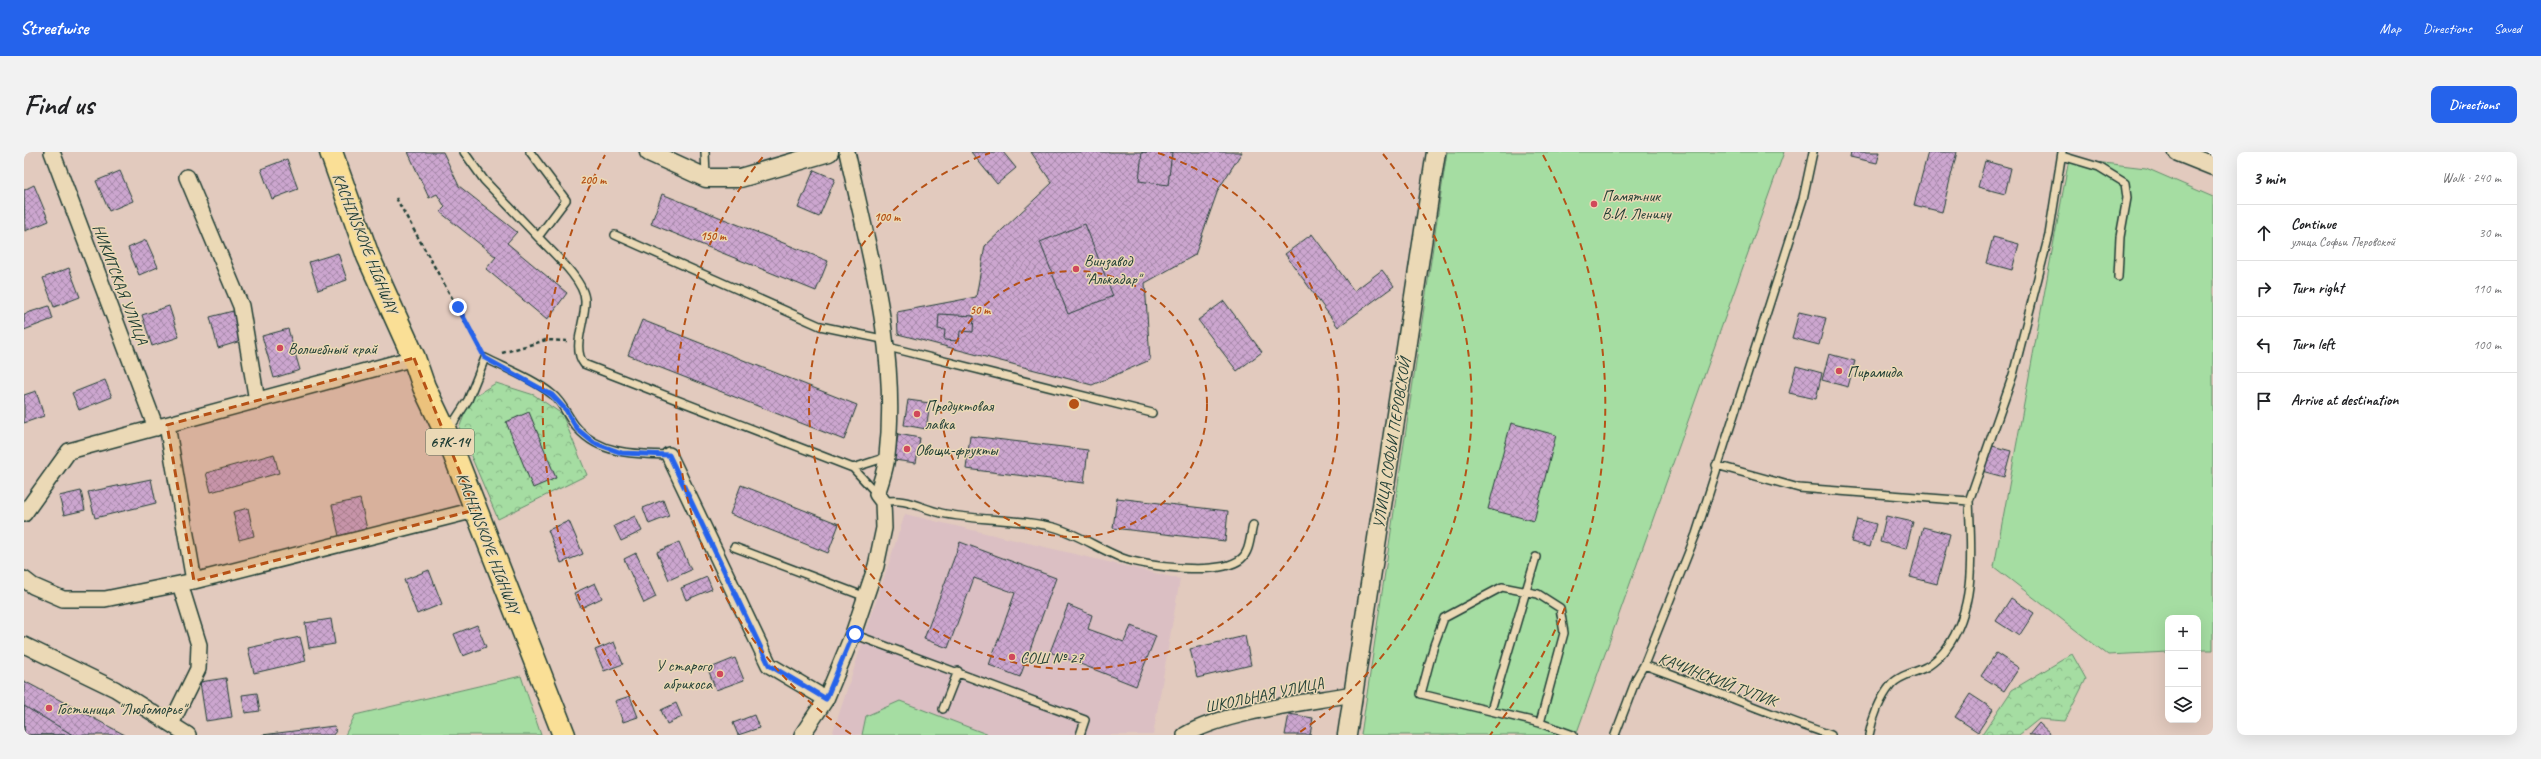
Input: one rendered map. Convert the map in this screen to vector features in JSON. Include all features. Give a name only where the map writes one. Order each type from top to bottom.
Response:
[{"type":"main road","name":"KACHINSKOYE HIGHWAY","points":[[331,152],[368,256],[414,358],[424,387],[446,434],[564,735]]},
{"type":"street","name":"НИКИТСКАЯ УЛИЦА","points":[[52,152],[162,427],[187,583],[199,645],[198,669],[171,724]]},
{"type":"street","points":[[649,152],[706,178],[740,178],[829,152]]},
{"type":"street","points":[[802,735],[826,699],[853,634],[876,566],[884,528],[880,498],[887,457],[890,396],[887,344],[847,152]]},
{"type":"street","name":"УЛИЦА СОФЬИ ПЕРОВСКОЙ","points":[[1347,735],[1436,152]]},
{"type":"street","points":[[2178,152],[2213,166]]},
{"type":"street","points":[[187,177],[241,306],[257,401]]},
{"type":"street","points":[[24,514],[69,452],[414,358]]},
{"type":"street","points":[[669,455],[769,665],[826,699]]},
{"type":"street","points":[[24,579],[33,586],[62,599],[105,599],[187,583],[475,510]]},
{"type":"street","points":[[24,645],[115,689],[188,735]]},
{"type":"street","name":"ШКОЛЬНАЯ УЛИЦА","points":[[1185,735],[1202,725],[1283,706],[1353,694]]},
{"type":"lane","points":[[464,152],[484,180],[538,237],[582,289],[586,301],[580,341],[580,360],[584,364],[853,468],[880,498],[901,500],[942,513],[1022,521],[1054,527],[1124,559],[1164,566],[1212,570],[1241,558],[1248,547],[1253,525]]},
{"type":"lane","points":[[530,152],[566,200],[538,237]]},
{"type":"lane","points":[[705,152],[706,178]]},
{"type":"lane","points":[[1644,665],[1696,534],[1716,465],[1803,199],[1813,152]]},
{"type":"lane","points":[[1869,735],[1879,706],[1891,684],[1927,667],[1946,649],[1960,623],[1968,593],[1972,560],[1969,501],[2013,375],[2049,235],[2062,154],[2099,167],[2125,183],[2127,198],[2120,237],[2118,278]]},
{"type":"lane","points":[[615,235],[820,326],[1152,413]]},
{"type":"lane","points":[[446,434],[468,400],[485,358],[552,395],[566,410],[577,429],[594,443],[622,453],[669,455]]},
{"type":"lane","points":[[853,468],[887,457]]},
{"type":"lane","points":[[1716,465],[1799,488],[1969,501]]},
{"type":"lane","points":[[734,547],[866,597]]},
{"type":"lane","points":[[1490,710],[1536,557]]},
{"type":"lane","points":[[1540,723],[1564,633],[1560,608],[1538,594],[1502,588],[1444,618],[1434,645],[1421,694],[1540,723],[1573,735]]},
{"type":"lane","points":[[853,634],[1085,720],[1080,735]]},
{"type":"lane","name":"КАЧИНСКИЙ ТУПИК","points":[[1615,735],[1637,677],[1644,665],[1689,680],[1767,713],[1831,735]]},
{"type":"lane","points":[[943,709],[958,672]]},
{"type":"path","points":[[396,198],[485,358],[546,340],[580,341]]},
{"type":"highlighted area","points":[[414,358],[475,510],[194,581],[167,425]]},
{"type":"shaded area","name":"СОШ № 27","points":[[905,514],[1180,579],[1153,735],[832,735]]},
{"type":"green space","points":[[1447,152],[1784,152],[1576,735],[1361,735]]},
{"type":"green space","points":[[2069,159],[2146,168],[2213,197],[2213,650],[2201,650],[2201,615],[2165,615],[2165,652],[2108,655],[1994,567]]},
{"type":"green space","points":[[496,383],[534,395],[562,414],[587,475],[498,519],[459,428],[471,398]]},
{"type":"green space","points":[[2072,654],[2086,679],[2065,721],[2039,719],[2019,735],[1982,735],[2012,690]]},
{"type":"green space","points":[[521,676],[541,735],[345,735],[355,715]]},
{"type":"green space","points":[[900,701],[989,735],[862,735],[866,716]]},
{"type":"building","points":[[408,152],[443,152],[459,186],[517,232],[507,243],[567,293],[547,320],[486,269],[496,257],[440,212],[445,207],[437,194],[429,198]]},
{"type":"building","points":[[971,152],[1003,152],[1016,168],[997,184]]},
{"type":"building","name":"Винзавод \"Алькадар\"","points":[[1031,152],[1242,152],[1218,190],[1195,255],[1145,283],[1150,360],[1092,385],[898,334],[897,312],[976,297],[985,246],[1052,183]]},
{"type":"building","points":[[1142,152],[1172,152],[1168,185],[1139,181]]},
{"type":"building","points":[[1851,152],[1880,152],[1877,163],[1850,157]]},
{"type":"building","points":[[1928,152],[1957,152],[1942,212],[1914,205]]},
{"type":"building","points":[[287,159],[298,189],[272,199],[261,169]]},
{"type":"building","points":[[1985,161],[2011,168],[2005,194],[1978,187]]},
{"type":"building","points":[[814,170],[835,179],[819,217],[798,208]]},
{"type":"building","points":[[120,171],[133,201],[109,211],[96,181]]},
{"type":"building","points":[[34,185],[49,221],[25,231],[24,190]]},
{"type":"building","points":[[662,194],[828,261],[816,291],[651,224]]},
{"type":"building","points":[[1085,224],[1113,296],[1068,314],[1040,242]]},
{"type":"building","points":[[1312,234],[1354,291],[1382,270],[1394,286],[1338,327],[1285,254]]},
{"type":"building","points":[[1993,237],[2019,244],[2012,270],[1986,263]]},
{"type":"building","points":[[146,240],[158,267],[139,275],[128,248]]},
{"type":"building","points":[[338,253],[347,280],[318,290],[309,262]]},
{"type":"building","points":[[69,268],[80,297],[54,307],[43,278]]},
{"type":"building","points":[[1224,301],[1262,352],[1237,371],[1198,320]]},
{"type":"building","points":[[49,306],[53,319],[24,330],[24,314]]},
{"type":"building","points":[[169,306],[179,337],[152,346],[142,315]]},
{"type":"building","points":[[233,311],[241,341],[218,348],[210,317]]},
{"type":"building","points":[[1799,312],[1826,318],[1819,345],[1792,338]]},
{"type":"building","points":[[939,314],[974,316],[973,332],[960,331],[959,341],[944,340],[945,330],[938,329]]},
{"type":"building","points":[[642,320],[857,405],[844,440],[628,355]]},
{"type":"building","points":[[288,329],[300,370],[274,378],[262,336]]},
{"type":"building","name":"Пирамида","points":[[1829,354],[1855,361],[1848,387],[1822,380]]},
{"type":"building","points":[[1796,366],[1822,373],[1816,399],[1789,393]]},
{"type":"building","points":[[105,380],[112,397],[79,410],[72,393]]},
{"type":"building","points":[[36,391],[44,416],[24,423],[24,395]]},
{"type":"building","name":"Продуктовая лавка","points":[[908,400],[930,403],[926,429],[904,425]]},
{"type":"building","points":[[529,412],[556,478],[533,488],[506,422]]},
{"type":"building","points":[[1511,423],[1556,435],[1534,521],[1488,509]]},
{"type":"building","name":"Овощи-фрукты","points":[[898,434],[920,438],[916,463],[894,460]]},
{"type":"building","points":[[970,436],[1088,450],[1084,483],[966,469]]},
{"type":"building","points":[[1985,444],[2011,451],[2004,477],[1978,470]]},
{"type":"building","points":[[274,454],[279,473],[211,492],[206,473]]},
{"type":"building","points":[[151,479],[156,503],[95,518],[88,492]]},
{"type":"building","points":[[741,485],[839,524],[828,553],[730,514]]},
{"type":"building","points":[[81,491],[85,510],[64,515],[59,496]]},
{"type":"building","points":[[1117,498],[1228,511],[1225,541],[1113,528]]},
{"type":"building","points":[[360,499],[367,529],[339,536],[332,505]]},
{"type":"building","points":[[663,500],[669,516],[649,524],[643,508]]},
{"type":"building","points":[[248,508],[254,536],[239,540],[233,512]]},
{"type":"building","points":[[635,516],[642,531],[621,541],[614,526]]},
{"type":"building","points":[[1886,516],[1913,522],[1906,549],[1880,542]]},
{"type":"building","points":[[1857,519],[1876,524],[1870,547],[1851,542]]},
{"type":"building","points":[[569,521],[583,554],[561,563],[548,530]]},
{"type":"building","points":[[1923,527],[1950,534],[1937,584],[1910,577]]},
{"type":"building","points":[[679,542],[691,570],[669,580],[657,552]]},
{"type":"building","name":"СОШ № 27","points":[[960,542],[1056,578],[1020,677],[989,665],[1015,593],[974,578],[948,648],[924,639]]},
{"type":"building","points":[[636,553],[656,597],[644,603],[624,559]]},
{"type":"building","points":[[429,570],[442,604],[417,614],[404,580]]},
{"type":"building","points":[[707,577],[712,589],[686,600],[681,588]]},
{"type":"building","points":[[595,583],[602,598],[581,608],[574,593]]},
{"type":"building","points":[[2011,598],[2034,613],[2019,636],[1996,621]]},
{"type":"building","name":"СОШ № 27","points":[[1068,605],[1092,615],[1088,629],[1124,642],[1131,626],[1156,636],[1136,686],[1050,652]]},
{"type":"building","points":[[331,619],[335,644],[309,648],[305,623]]},
{"type":"building","points":[[477,625],[486,647],[463,656],[454,634]]},
{"type":"building","points":[[1245,636],[1251,665],[1197,678],[1190,649]]},
{"type":"building","points":[[300,637],[306,661],[254,673],[248,648]]},
{"type":"building","points":[[614,642],[623,664],[604,671],[595,650]]},
{"type":"building","points":[[1996,653],[2019,668],[2004,691],[1981,676]]},
{"type":"building","points":[[735,658],[744,680],[716,690],[708,669]]},
{"type":"building","points":[[226,678],[232,717],[206,721],[200,682]]},
{"type":"building","name":"Гостиница \"Любоморье\"","points":[[24,681],[125,735],[24,735]]},
{"type":"building","points":[[257,693],[260,711],[245,713],[242,695]]},
{"type":"building","points":[[1970,694],[1993,709],[1978,732],[1955,717]]},
{"type":"building","points":[[630,696],[638,717],[623,722],[615,701]]},
{"type":"building","points":[[676,703],[682,717],[667,724],[661,710]]},
{"type":"building","points":[[24,706],[73,735],[24,735]]},
{"type":"building","points":[[1289,714],[1313,718],[1310,735],[1285,735]]},
{"type":"building","points":[[754,715],[759,728],[738,735],[733,723]]},
{"type":"building","points":[[2039,723],[2052,735],[2029,735]]},
{"type":"building","points":[[334,726],[336,731],[333,735],[262,735]]},
{"type":"place","name":"Памятник В.И. Ленину","points":[[1594,204]]},
{"type":"place","name":"Винзавод \"Алькадар\"","points":[[1076,269]]},
{"type":"place","name":"Волшебный край","points":[[280,348]]},
{"type":"place","name":"Пирамида","points":[[1839,371]]},
{"type":"place","name":"Продуктовая лавка","points":[[917,414]]},
{"type":"place","name":"Овощи-фрукты","points":[[907,449]]},
{"type":"place","name":"СОШ № 27","points":[[1012,657]]},
{"type":"place","name":"У старого абрикоса","points":[[720,674]]},
{"type":"place","name":"Гостиница \"Любоморье\"","points":[[49,708]]},
{"type":"route","points":[[458,307],[485,358],[525,378],[552,395],[566,410],[577,429],[594,443],[622,453],[669,455],[769,665],[826,699],[853,634],[855,634]]}]
